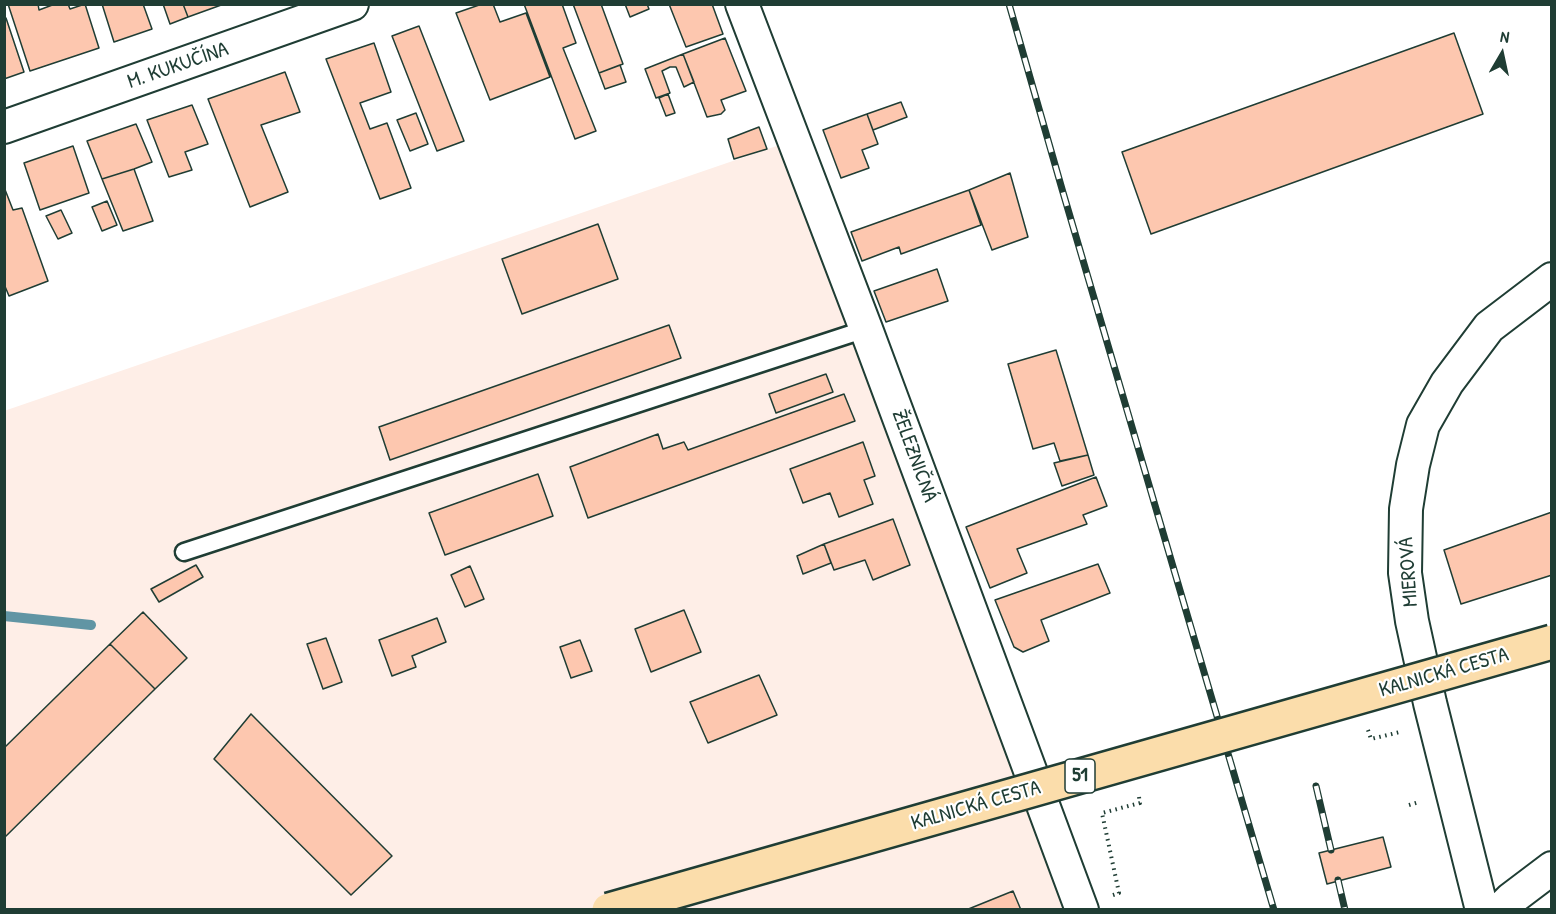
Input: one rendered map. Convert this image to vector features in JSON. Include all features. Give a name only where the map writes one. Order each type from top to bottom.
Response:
[{"type":"main road","name":"KALNICKÁ CESTA","points":[[609,909],[1551,642]]},
{"type":"street","name":"M. KUKUČÍNA","points":[[4,127],[352,4]]},
{"type":"street","name":"ŽELEZNIČNÁ","points":[[742,4],[1082,909]]},
{"type":"street","name":"MIEROVÁ","points":[[1482,909],[1430,703],[1412,621],[1405,573],[1406,509],[1413,465],[1423,425],[1447,383],[1489,327],[1551,279]]},
{"type":"street","points":[[1500,909],[1551,868]]},
{"type":"lane","points":[[184,552],[866,329]]},
{"type":"path","points":[[1371,739],[1404,731]]},
{"type":"path","points":[[1409,806],[1419,803],[1417,792]]},
{"type":"path","points":[[1119,893],[1102,813],[1140,803]]},
{"type":"shaded area","points":[[794,140],[1082,909],[5,909],[4,411]]},
{"type":"building","points":[[8,4],[38,4],[39,10],[55,4],[68,4],[70,9],[85,4],[99,48],[30,71]]},
{"type":"building","points":[[102,4],[143,4],[152,29],[114,42]]},
{"type":"building","points":[[163,4],[183,4],[188,17],[170,24]]},
{"type":"building","points":[[183,4],[224,4],[188,17]]},
{"type":"building","points":[[482,4],[493,4],[500,22],[526,13],[550,77],[490,100],[456,13]]},
{"type":"building","points":[[524,4],[562,4],[576,43],[563,48],[596,131],[575,139]]},
{"type":"building","points":[[573,4],[601,4],[623,64],[599,73]]},
{"type":"building","points":[[625,4],[647,4],[649,9],[630,17]]},
{"type":"building","points":[[669,4],[712,4],[723,34],[686,47]]},
{"type":"building","points":[[6,18],[24,72],[4,79],[4,19]]},
{"type":"building","points":[[419,26],[464,141],[437,151],[392,36]]},
{"type":"building","points":[[1454,33],[1483,114],[1151,234],[1122,152]]},
{"type":"building","points":[[725,38],[746,91],[721,100],[725,110],[721,114],[707,117],[683,54]]},
{"type":"building","points":[[374,43],[391,92],[360,103],[370,129],[387,123],[411,188],[380,199],[326,59]]},
{"type":"building","points":[[683,54],[694,82],[684,87],[676,67],[670,67],[662,71],[670,93],[656,98],[645,69]]},
{"type":"building","points":[[620,65],[626,82],[605,89],[599,73]]},
{"type":"building","points":[[285,72],[300,112],[261,125],[288,192],[250,207],[208,99]]},
{"type":"building","points":[[668,94],[675,113],[666,116],[659,98]]},
{"type":"building","points":[[901,102],[907,117],[873,130],[867,114]]},
{"type":"building","points":[[192,105],[208,144],[185,152],[192,170],[169,177],[147,120]]},
{"type":"building","points":[[416,113],[428,144],[410,151],[397,120]]},
{"type":"building","points":[[867,114],[878,144],[862,150],[869,168],[841,178],[823,130]]},
{"type":"building","points":[[136,124],[152,162],[102,179],[87,141]]},
{"type":"building","points":[[759,127],[767,149],[734,159],[728,139]]},
{"type":"building","points":[[73,146],[89,193],[40,210],[24,163]]},
{"type":"building","points":[[134,169],[153,221],[123,231],[102,179]]},
{"type":"building","points":[[1010,173],[1028,237],[992,250],[969,190]]},
{"type":"building","points":[[4,187],[13,210],[22,208],[48,281],[9,296],[4,284]]},
{"type":"building","points":[[969,190],[981,225],[901,254],[899,247],[862,261],[851,232]]},
{"type":"building","points":[[107,201],[117,225],[102,231],[92,207]]},
{"type":"building","points":[[61,210],[72,233],[58,239],[46,216]]},
{"type":"building","points":[[598,224],[618,279],[522,314],[502,259]]},
{"type":"building","points":[[937,269],[948,301],[886,322],[874,291]]},
{"type":"building","points":[[669,325],[681,358],[390,460],[379,427]]},
{"type":"building","points":[[1056,350],[1088,455],[1060,461],[1054,443],[1033,449],[1008,364]]},
{"type":"building","points":[[826,374],[833,392],[776,413],[769,394]]},
{"type":"building","points":[[844,394],[855,421],[588,518],[570,467],[658,434],[663,449],[684,442],[688,450]]},
{"type":"building","points":[[863,442],[875,476],[864,480],[873,504],[839,517],[830,493],[803,503],[790,469]]},
{"type":"building","points":[[1088,455],[1094,475],[1062,486],[1054,463]]},
{"type":"building","points":[[538,474],[553,516],[445,555],[429,513]]},
{"type":"building","points":[[1096,477],[1107,506],[1083,515],[1087,524],[1017,549],[1027,573],[990,588],[966,527]]},
{"type":"building","points":[[1552,512],[1552,575],[1461,604],[1444,550]]},
{"type":"building","points":[[893,519],[910,565],[873,580],[865,560],[834,570],[824,544]]},
{"type":"building","points":[[824,544],[831,563],[803,574],[797,556]]},
{"type":"building","points":[[1098,564],[1110,593],[1041,620],[1049,641],[1023,652],[1014,647],[995,600]]},
{"type":"building","points":[[196,565],[203,577],[159,602],[151,589]]},
{"type":"building","points":[[470,566],[484,599],[465,607],[451,575]]},
{"type":"building","points":[[684,610],[701,652],[651,672],[635,629]]},
{"type":"building","points":[[143,612],[187,658],[155,689],[110,644]]},
{"type":"building","points":[[437,618],[446,642],[412,656],[416,667],[392,676],[379,640]]},
{"type":"building","points":[[326,638],[342,682],[323,689],[307,644]]},
{"type":"building","points":[[580,640],[592,671],[571,678],[560,647]]},
{"type":"building","points":[[110,644],[155,689],[4,838],[4,748]]},
{"type":"building","points":[[759,675],[777,715],[708,743],[690,702]]},
{"type":"building","points":[[251,714],[392,856],[351,895],[214,759]]},
{"type":"building","points":[[1383,837],[1391,867],[1327,884],[1319,853]]},
{"type":"building","points":[[1013,891],[1021,910],[966,910]]},
{"type":"waterway","points":[[4,616],[91,625]]},
{"type":"railway","points":[[1009,4],[1274,910]]},
{"type":"railway","points":[[1316,786],[1331,850]]},
{"type":"railway","points":[[1338,880],[1345,910]]}]
